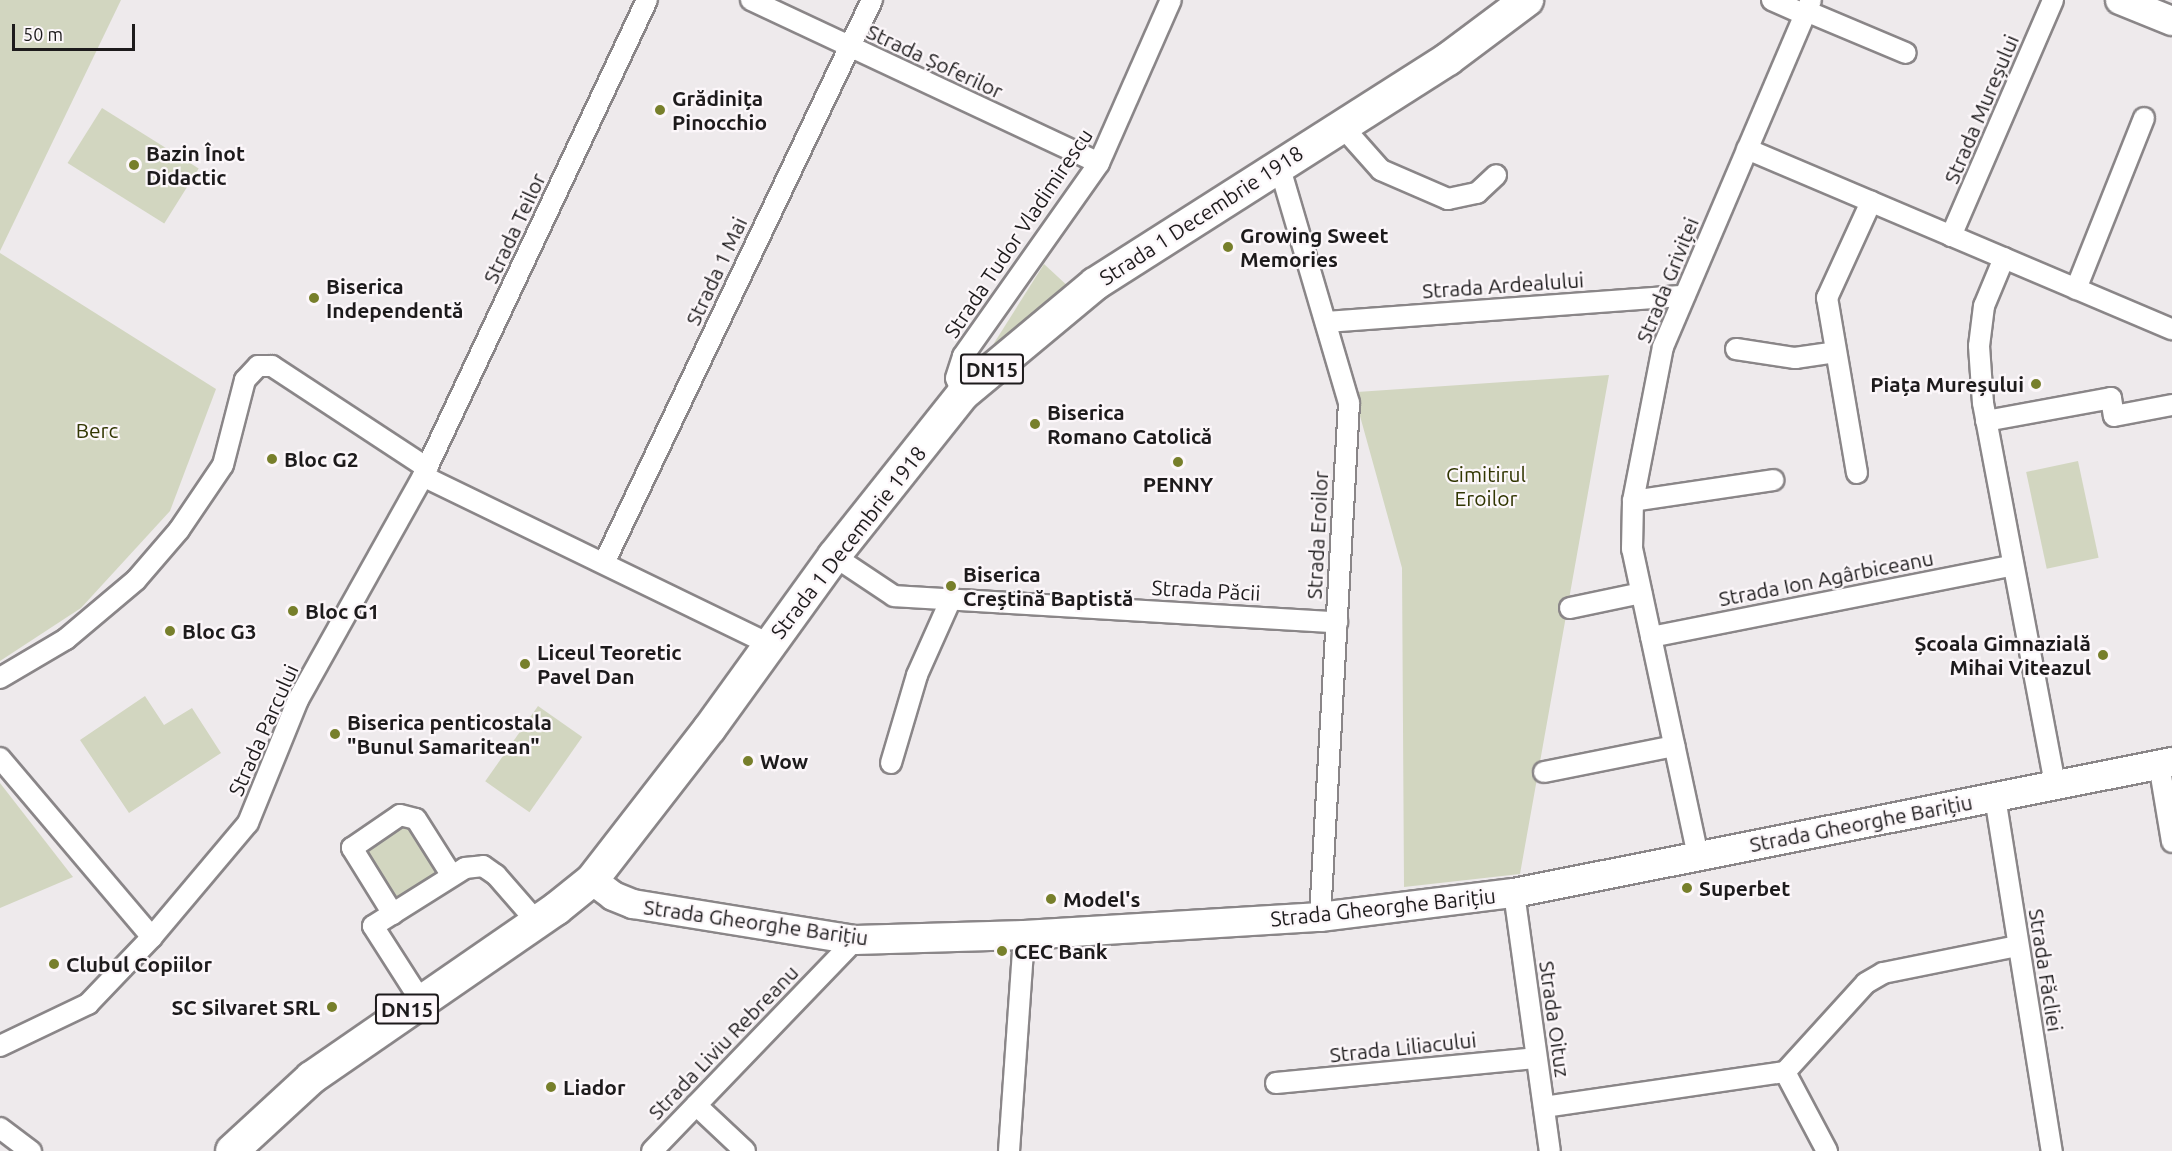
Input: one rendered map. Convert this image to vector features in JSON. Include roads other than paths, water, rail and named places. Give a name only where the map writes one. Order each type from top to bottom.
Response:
[{"type":"main road","name":"Strada 1 Decembrie 1918","points":[[232,1151],[311,1078],[537,922],[592,880],[710,728],[834,556],[963,394],[1095,284],[1480,37],[1527,0]]},
{"type":"street","name":"Strada Teilor","points":[[425,472],[647,0]]},
{"type":"street","name":"Strada Șoferilor","points":[[751,0],[849,48],[1099,163]]},
{"type":"street","name":"Strada 1 Mai","points":[[604,563],[872,0]]},
{"type":"street","name":"Strada Tudor Vladimirescu","points":[[963,394],[956,378],[963,356],[1099,163],[1171,0]]},
{"type":"street","points":[[1772,0],[1807,9],[1906,53]]},
{"type":"street","name":"Strada Mureșului","points":[[1951,236],[2053,0]]},
{"type":"street","points":[[2120,0],[2172,21]]},
{"type":"street","name":"Strada Griviței","points":[[1698,856],[1632,549],[1634,501],[1663,346],[1807,9]]},
{"type":"street","points":[[2076,289],[2144,118]]},
{"type":"street","points":[[1341,125],[1381,170],[1448,199],[1478,193],[1496,175]]},
{"type":"street","points":[[1747,149],[2172,329]]},
{"type":"street","name":"Strada Eroilor","points":[[1279,165],[1349,403],[1320,917]]},
{"type":"street","points":[[1857,473],[1827,298],[1871,202]]},
{"type":"street","points":[[2004,258],[1984,306],[1979,346],[1986,421],[2011,566],[2055,785]]},
{"type":"street","name":"Strada Ardealului","points":[[1326,322],[1684,296]]},
{"type":"street","points":[[1736,349],[1795,358],[1836,352]]},
{"type":"street","points":[[0,678],[66,639],[136,580],[179,530],[223,465],[245,380],[258,366],[272,366],[425,472],[769,644]]},
{"type":"street","points":[[1986,421],[2111,398],[2114,416],[2172,405]]},
{"type":"street","name":"Strada Parcului","points":[[0,1046],[88,1004],[152,937],[248,823],[298,700],[425,472]]},
{"type":"street","points":[[1634,501],[1773,480]]},
{"type":"street","name":"Strada Păcii","points":[[834,556],[894,596],[1337,621]]},
{"type":"street","name":"Strada Ion Agârbiceanu","points":[[1651,637],[2011,566]]},
{"type":"street","points":[[1570,608],[1641,593]]},
{"type":"street","points":[[891,763],[917,675],[951,599]]},
{"type":"street","points":[[1544,772],[1674,746]]},
{"type":"street","points":[[0,758],[152,937]]},
{"type":"street","points":[[2166,763],[2172,842]]},
{"type":"street","name":"Strada Gheorghe Barițiu","points":[[592,880],[613,896],[633,904],[855,940],[1024,935],[1320,917],[1514,893],[2166,763]]},
{"type":"street","name":"Strada Făcliei","points":[[1995,797],[2017,946],[2052,1151]]},
{"type":"street","points":[[393,914],[352,848],[400,815],[416,819],[452,876]]},
{"type":"street","points":[[421,1001],[373,926],[465,868],[483,866],[496,875],[537,922]]},
{"type":"street","name":"Strada Oituz","points":[[1514,893],[1535,1058],[1550,1151]]},
{"type":"street","points":[[1009,1151],[1024,935]]},
{"type":"street","name":"Strada Liviu Rebreanu","points":[[652,1151],[855,940]]},
{"type":"street","points":[[1544,1107],[1785,1072],[1866,983],[1883,973],[2017,946]]},
{"type":"street","name":"Strada Liliacului","points":[[1276,1083],[1535,1058]]},
{"type":"street","points":[[1785,1072],[1827,1151]]},
{"type":"street","points":[[696,1105],[745,1151]]},
{"type":"street","points":[[0,1128],[31,1151]]},
{"type":"place","name":"Grădinița Pinocchio","points":[[660,110]]},
{"type":"place","name":"Bazin Înot Didactic","points":[[134,165]]},
{"type":"place","name":"Growing Sweet Memories","points":[[1228,247]]},
{"type":"place","name":"Biserica Independentă","points":[[314,298]]},
{"type":"place","name":"Piața Mureșului","points":[[2036,384]]},
{"type":"place","name":"Biserica Romano Catolică","points":[[1035,424]]},
{"type":"place","name":"Bloc G2","points":[[272,459]]},
{"type":"place","name":"PENNY","points":[[1178,462]]},
{"type":"place","name":"Biserica Creștină Baptistă","points":[[951,586]]},
{"type":"place","name":"Bloc G1","points":[[293,611]]},
{"type":"place","name":"Bloc G3","points":[[170,631]]},
{"type":"place","name":"Școala Gimnazială Mihai Viteazul","points":[[2103,655]]},
{"type":"place","name":"Liceul Teoretic Pavel Dan","points":[[525,664]]},
{"type":"place","name":"Biserica penticostala \"Bunul Samaritean\"","points":[[335,734]]},
{"type":"place","name":"Wow","points":[[748,761]]},
{"type":"place","name":"Superbet","points":[[1687,888]]},
{"type":"place","name":"Model's","points":[[1051,899]]},
{"type":"place","name":"CEC Bank","points":[[1002,951]]},
{"type":"place","name":"Clubul Copiilor","points":[[54,964]]},
{"type":"place","name":"SC Silvaret SRL","points":[[332,1007]]},
{"type":"place","name":"Liador","points":[[551,1087]]},
{"type":"park label","name":"Berc","points":[[97,430]]},
{"type":"park label","name":"Cimitirul Eroilor","points":[[1486,486]]}]
